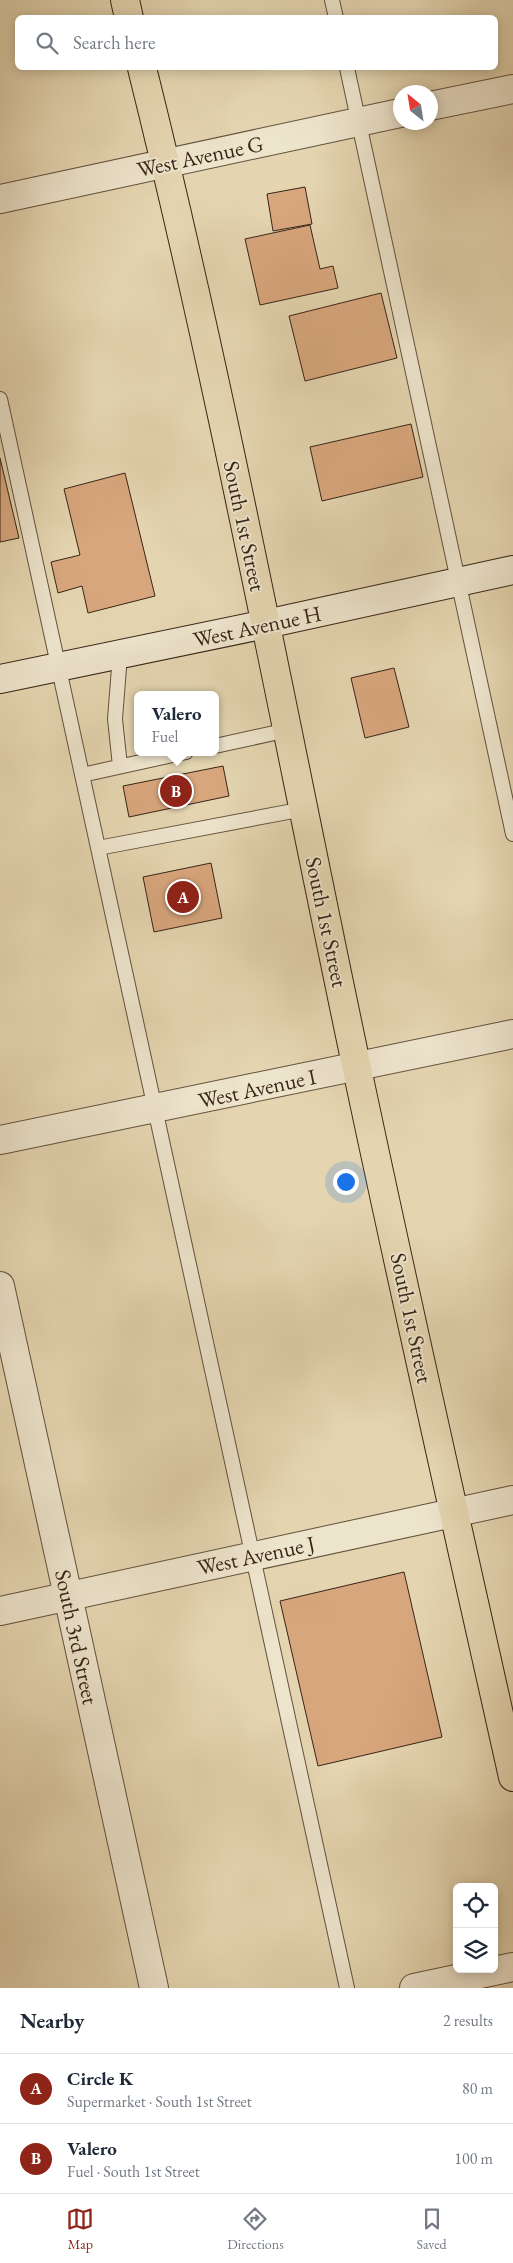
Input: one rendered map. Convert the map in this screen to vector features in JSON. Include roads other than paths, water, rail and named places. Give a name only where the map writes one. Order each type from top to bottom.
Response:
[{"type":"main road","points":[[125,0],[128,15]]},
{"type":"main road","name":"South 1st Street","points":[[143,70],[166,163],[266,624],[357,1067],[513,1777]]},
{"type":"street","points":[[438,104],[513,89]]},
{"type":"street","name":"West Avenue G","points":[[0,199],[393,115]]},
{"type":"street","name":"West Avenue H","points":[[0,679],[513,570]]},
{"type":"street","name":"West Avenue I","points":[[0,1140],[513,1034]]},
{"type":"street","name":"South 3rd Street","points":[[0,1286],[154,1988]]},
{"type":"street","name":"West Avenue J","points":[[0,1611],[513,1500]]},
{"type":"street","points":[[414,1988],[513,1967]]},
{"type":"lane","points":[[332,0],[335,15]]},
{"type":"lane","points":[[347,70],[513,834]]},
{"type":"lane","points":[[0,399],[346,1988]]},
{"type":"lane","points":[[120,655],[115,719],[120,766]]},
{"type":"lane","points":[[219,745],[288,730]]},
{"type":"lane","points":[[82,775],[167,756]]},
{"type":"lane","points":[[98,848],[304,808]]},
{"type":"place","name":"Valero","points":[[176,791]]},
{"type":"place","name":"Circle K","points":[[183,897]]}]
